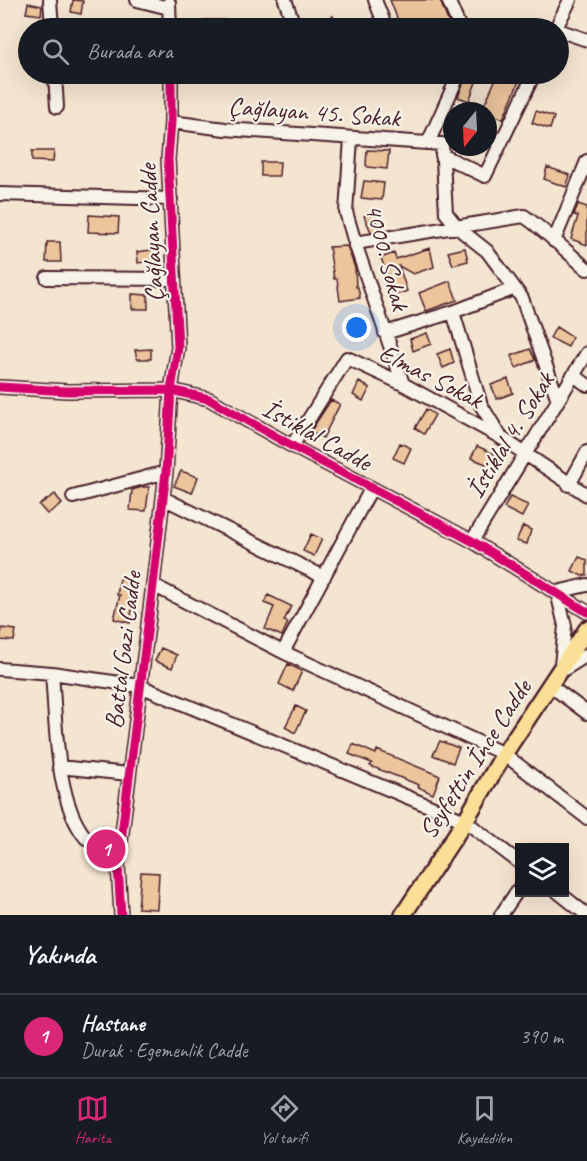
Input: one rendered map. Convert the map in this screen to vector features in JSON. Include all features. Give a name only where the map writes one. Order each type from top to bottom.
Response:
[{"type":"main road","name":"Seyfettin İnce Cadde","points":[[403,915],[465,821],[504,754],[587,629]]},
{"type":"street","points":[[50,0],[51,18]]},
{"type":"street","points":[[137,0],[169,4]]},
{"type":"street","points":[[285,0],[291,18]]},
{"type":"street","points":[[375,0],[382,18]]},
{"type":"street","points":[[448,0],[456,18]]},
{"type":"street","points":[[562,18],[570,0]]},
{"type":"street","points":[[569,33],[587,40]]},
{"type":"street","points":[[56,84],[57,107]]},
{"type":"street","name":"Çağlayan Cadde","points":[[171,84],[168,159],[178,347],[171,390]]},
{"type":"street","points":[[428,143],[455,84]]},
{"type":"street","points":[[529,84],[485,176],[442,155],[446,213],[458,228],[487,251],[513,289],[522,298],[558,400]]},
{"type":"street","name":"Çağlayan 45. Sokak","points":[[171,122],[225,129],[442,144],[442,155]]},
{"type":"street","name":"4000. Sokak","points":[[351,138],[346,212],[403,384]]},
{"type":"street","points":[[554,241],[587,161]]},
{"type":"street","points":[[0,194],[171,199]]},
{"type":"street","points":[[355,243],[524,216],[550,234],[554,241],[587,269]]},
{"type":"street","points":[[47,278],[174,279]]},
{"type":"street","points":[[385,333],[453,312],[513,289]]},
{"type":"street","points":[[453,312],[481,405],[501,437]]},
{"type":"street","name":"İstiklal 4. Sokak","points":[[472,541],[587,354]]},
{"type":"street","name":"Elmas Sokak","points":[[292,446],[346,358],[403,384],[501,437],[587,495]]},
{"type":"street","points":[[574,375],[587,385]]},
{"type":"street","name":"İstiklal Cadde","points":[[0,387],[67,391],[171,390],[209,399],[292,446],[472,541],[587,612]]},
{"type":"street","name":"Battal Gazi Cadde","points":[[121,915],[118,866],[120,844],[166,472],[171,390]]},
{"type":"street","points":[[569,484],[587,452]]},
{"type":"street","points":[[73,497],[166,472]]},
{"type":"street","points":[[283,652],[372,489]]},
{"type":"street","points":[[163,498],[324,578]]},
{"type":"street","points":[[153,585],[283,652],[504,754],[587,818]]},
{"type":"street","points":[[560,672],[565,626],[556,592],[587,585]]},
{"type":"street","points":[[560,672],[587,655]]},
{"type":"street","points":[[0,669],[52,673],[140,687],[465,821],[515,860]]},
{"type":"street","points":[[52,673],[59,767],[77,827],[86,838],[120,844]]},
{"type":"street","points":[[550,686],[587,713]]},
{"type":"street","points":[[59,767],[129,774]]},
{"type":"street","points":[[501,915],[515,893]]},
{"type":"street","points":[[564,897],[587,915]]},
{"type":"building","points":[[73,0],[83,1],[81,14],[71,12]]},
{"type":"building","points":[[390,0],[440,0],[447,18],[397,18]]},
{"type":"building","points":[[28,3],[42,6],[41,15],[26,13]]},
{"type":"building","points":[[463,84],[475,84],[469,101],[458,97]]},
{"type":"building","points":[[494,84],[518,84],[503,119],[497,116],[497,102],[486,102]]},
{"type":"building","points":[[536,111],[554,117],[550,129],[532,123]]},
{"type":"building","points":[[367,150],[389,151],[387,169],[368,167],[366,165]]},
{"type":"building","points":[[32,151],[54,151],[53,162],[32,161]]},
{"type":"building","points":[[261,162],[280,162],[279,176],[261,176]]},
{"type":"building","points":[[547,167],[570,175],[566,187],[544,179]]},
{"type":"building","points":[[364,181],[384,183],[382,200],[361,198]]},
{"type":"building","points":[[578,204],[587,207],[587,245],[571,239],[578,216],[574,215]]},
{"type":"building","points":[[374,213],[379,231],[371,232],[364,216]]},
{"type":"building","points":[[89,215],[119,217],[118,233],[88,232]]},
{"type":"building","points":[[47,242],[60,242],[61,262],[46,262]]},
{"type":"building","points":[[347,246],[355,268],[356,287],[358,287],[360,298],[340,301],[329,247]]},
{"type":"building","points":[[430,248],[434,267],[413,274],[399,266],[407,291],[393,296],[381,258],[394,253],[396,259]]},
{"type":"building","points":[[465,248],[468,261],[453,265],[448,252]]},
{"type":"building","points":[[158,249],[159,260],[138,263],[137,252]]},
{"type":"building","points":[[450,281],[457,300],[426,311],[419,293]]},
{"type":"building","points":[[132,294],[148,295],[148,309],[132,309]]},
{"type":"building","points":[[556,327],[572,337],[568,347],[550,338]]},
{"type":"building","points":[[427,333],[431,344],[413,351],[410,339]]},
{"type":"building","points":[[151,349],[151,359],[137,359],[135,350]]},
{"type":"building","points":[[450,349],[454,363],[443,368],[437,354]]},
{"type":"building","points":[[530,349],[535,360],[516,368],[511,356]]},
{"type":"building","points":[[508,379],[513,393],[497,399],[491,385]]},
{"type":"building","points":[[359,382],[370,388],[363,401],[353,395]]},
{"type":"building","points":[[331,400],[340,404],[323,438],[310,432]]},
{"type":"building","points":[[426,409],[435,415],[424,434],[415,428]]},
{"type":"building","points":[[400,443],[411,448],[404,463],[393,458]]},
{"type":"building","points":[[477,446],[499,456],[496,462],[493,462],[491,466],[471,458]]},
{"type":"building","points":[[181,471],[198,477],[192,493],[174,486]]},
{"type":"building","points":[[149,487],[146,511],[130,510],[132,490]]},
{"type":"building","points":[[55,494],[62,504],[47,514],[39,505]]},
{"type":"building","points":[[510,497],[528,505],[522,517],[504,508]]},
{"type":"building","points":[[523,526],[531,530],[527,544],[516,541]]},
{"type":"building","points":[[311,534],[322,539],[314,556],[303,551]]},
{"type":"building","points":[[579,557],[587,560],[587,575],[582,576],[572,571]]},
{"type":"building","points":[[120,578],[136,582],[130,623],[114,619],[120,595],[117,595]]},
{"type":"building","points":[[268,595],[291,606],[284,621],[288,622],[282,636],[265,629],[274,607],[264,603]]},
{"type":"building","points":[[2,628],[16,630],[14,641],[0,640]]},
{"type":"building","points":[[161,648],[177,655],[172,668],[155,661]]},
{"type":"building","points":[[288,664],[302,671],[293,691],[279,684]]},
{"type":"building","points":[[296,706],[306,711],[295,733],[285,727]]},
{"type":"building","points":[[440,741],[459,748],[453,763],[433,755]]},
{"type":"building","points":[[353,744],[376,754],[377,750],[440,776],[433,794],[418,787],[419,785],[370,766],[372,763],[349,754]]},
{"type":"building","points":[[141,872],[159,873],[157,909],[138,908]]},
{"type":"cycle path","points":[[121,915],[118,865],[153,585],[166,472],[171,390],[178,347],[168,159],[171,84]]},
{"type":"cycle path","points":[[0,387],[67,391],[171,390],[209,399],[292,446],[472,541],[587,612]]},
{"type":"place","name":"Hastane","points":[[106,849]]}]
